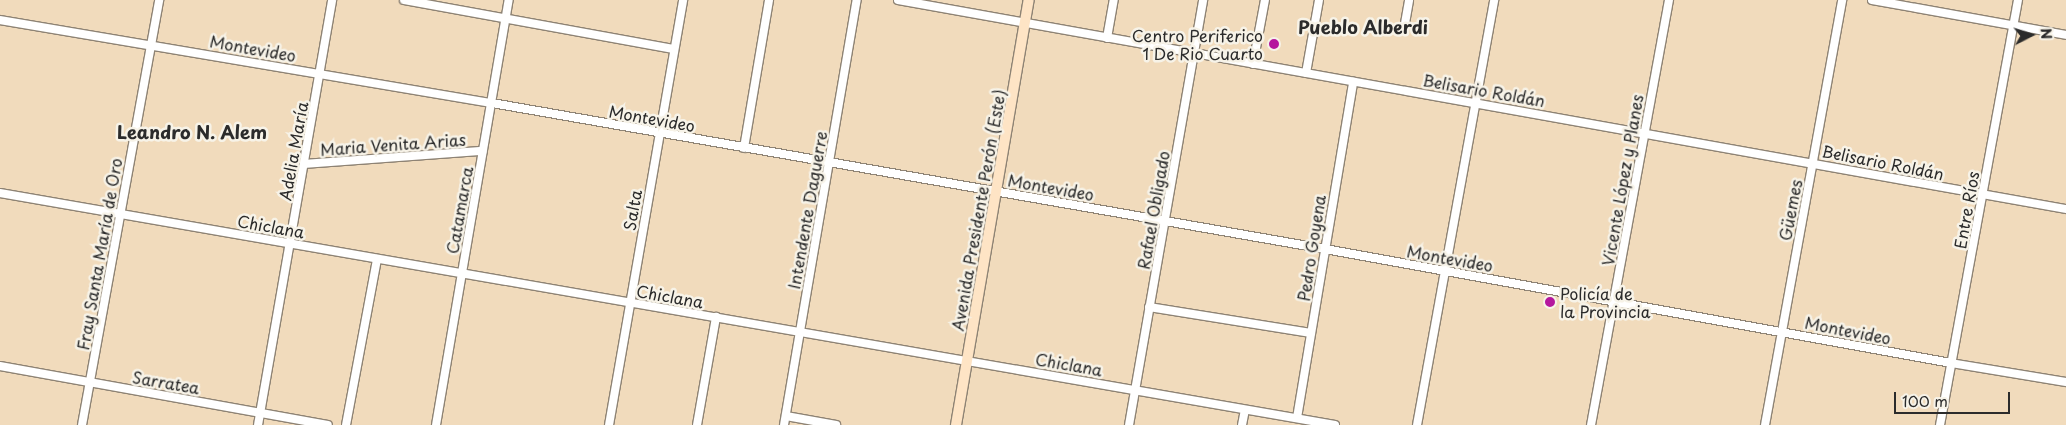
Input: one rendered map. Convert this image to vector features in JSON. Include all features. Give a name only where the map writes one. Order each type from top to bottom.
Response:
[{"type":"main road","name":"Avenida Presidente Perón (Este)","points":[[956,425],[1029,0]]},
{"type":"street","name":"Fray Santa María de Oro","points":[[82,425],[159,0]]},
{"type":"street","name":"Adelia María","points":[[258,425],[332,0]]},
{"type":"street","points":[[404,0],[674,49]]},
{"type":"street","name":"Catamarca","points":[[436,425],[509,0]]},
{"type":"street","name":"Salta","points":[[609,425],[683,0]]},
{"type":"street","points":[[744,148],[769,0]]},
{"type":"street","name":"Intendente Daguerre","points":[[784,425],[857,0]]},
{"type":"street","name":"Belisario Roldán","points":[[898,0],[2066,209]]},
{"type":"street","points":[[1107,38],[1114,0]]},
{"type":"street","name":"Rafael Obligado","points":[[1129,425],[1204,0]]},
{"type":"street","points":[[1253,64],[1265,0]]},
{"type":"street","points":[[1306,74],[1319,0]]},
{"type":"street","points":[[1404,29],[1409,0]]},
{"type":"street","points":[[1417,425],[1494,0]]},
{"type":"street","name":"Vicente López y Planes","points":[[1592,425],[1669,0]]},
{"type":"street","name":"Güemes","points":[[1765,425],[1842,0]]},
{"type":"street","points":[[1872,0],[2066,35]]},
{"type":"street","name":"Entre Ríos","points":[[1940,425],[2018,0]]},
{"type":"street","name":"Montevideo","points":[[0,20],[492,103],[1325,249],[1782,331],[1951,364],[2066,382]]},
{"type":"street","name":"Pedro Goyena","points":[[1297,418],[1353,82]]},
{"type":"street","name":"Maria Venita Arias","points":[[304,164],[483,151]]},
{"type":"street","name":"Chiclana","points":[[0,193],[1335,425]]},
{"type":"street","points":[[346,425],[377,259]]},
{"type":"street","points":[[1150,307],[1311,333]]},
{"type":"street","points":[[697,425],[716,317]]},
{"type":"street","name":"Sarratea","points":[[0,366],[328,425]]},
{"type":"street","points":[[1242,425],[1245,410]]},
{"type":"street","points":[[786,416],[836,425]]},
{"type":"place","name":"Centro Periferico 1 De Rio Cuarto","points":[[1274,44]]},
{"type":"place","name":"Policía de la Provincia","points":[[1550,302]]},
{"type":"district","name":"Pueblo Alberdi","points":[[1363,27]]},
{"type":"district","name":"Leandro N. Alem","points":[[192,132]]}]
